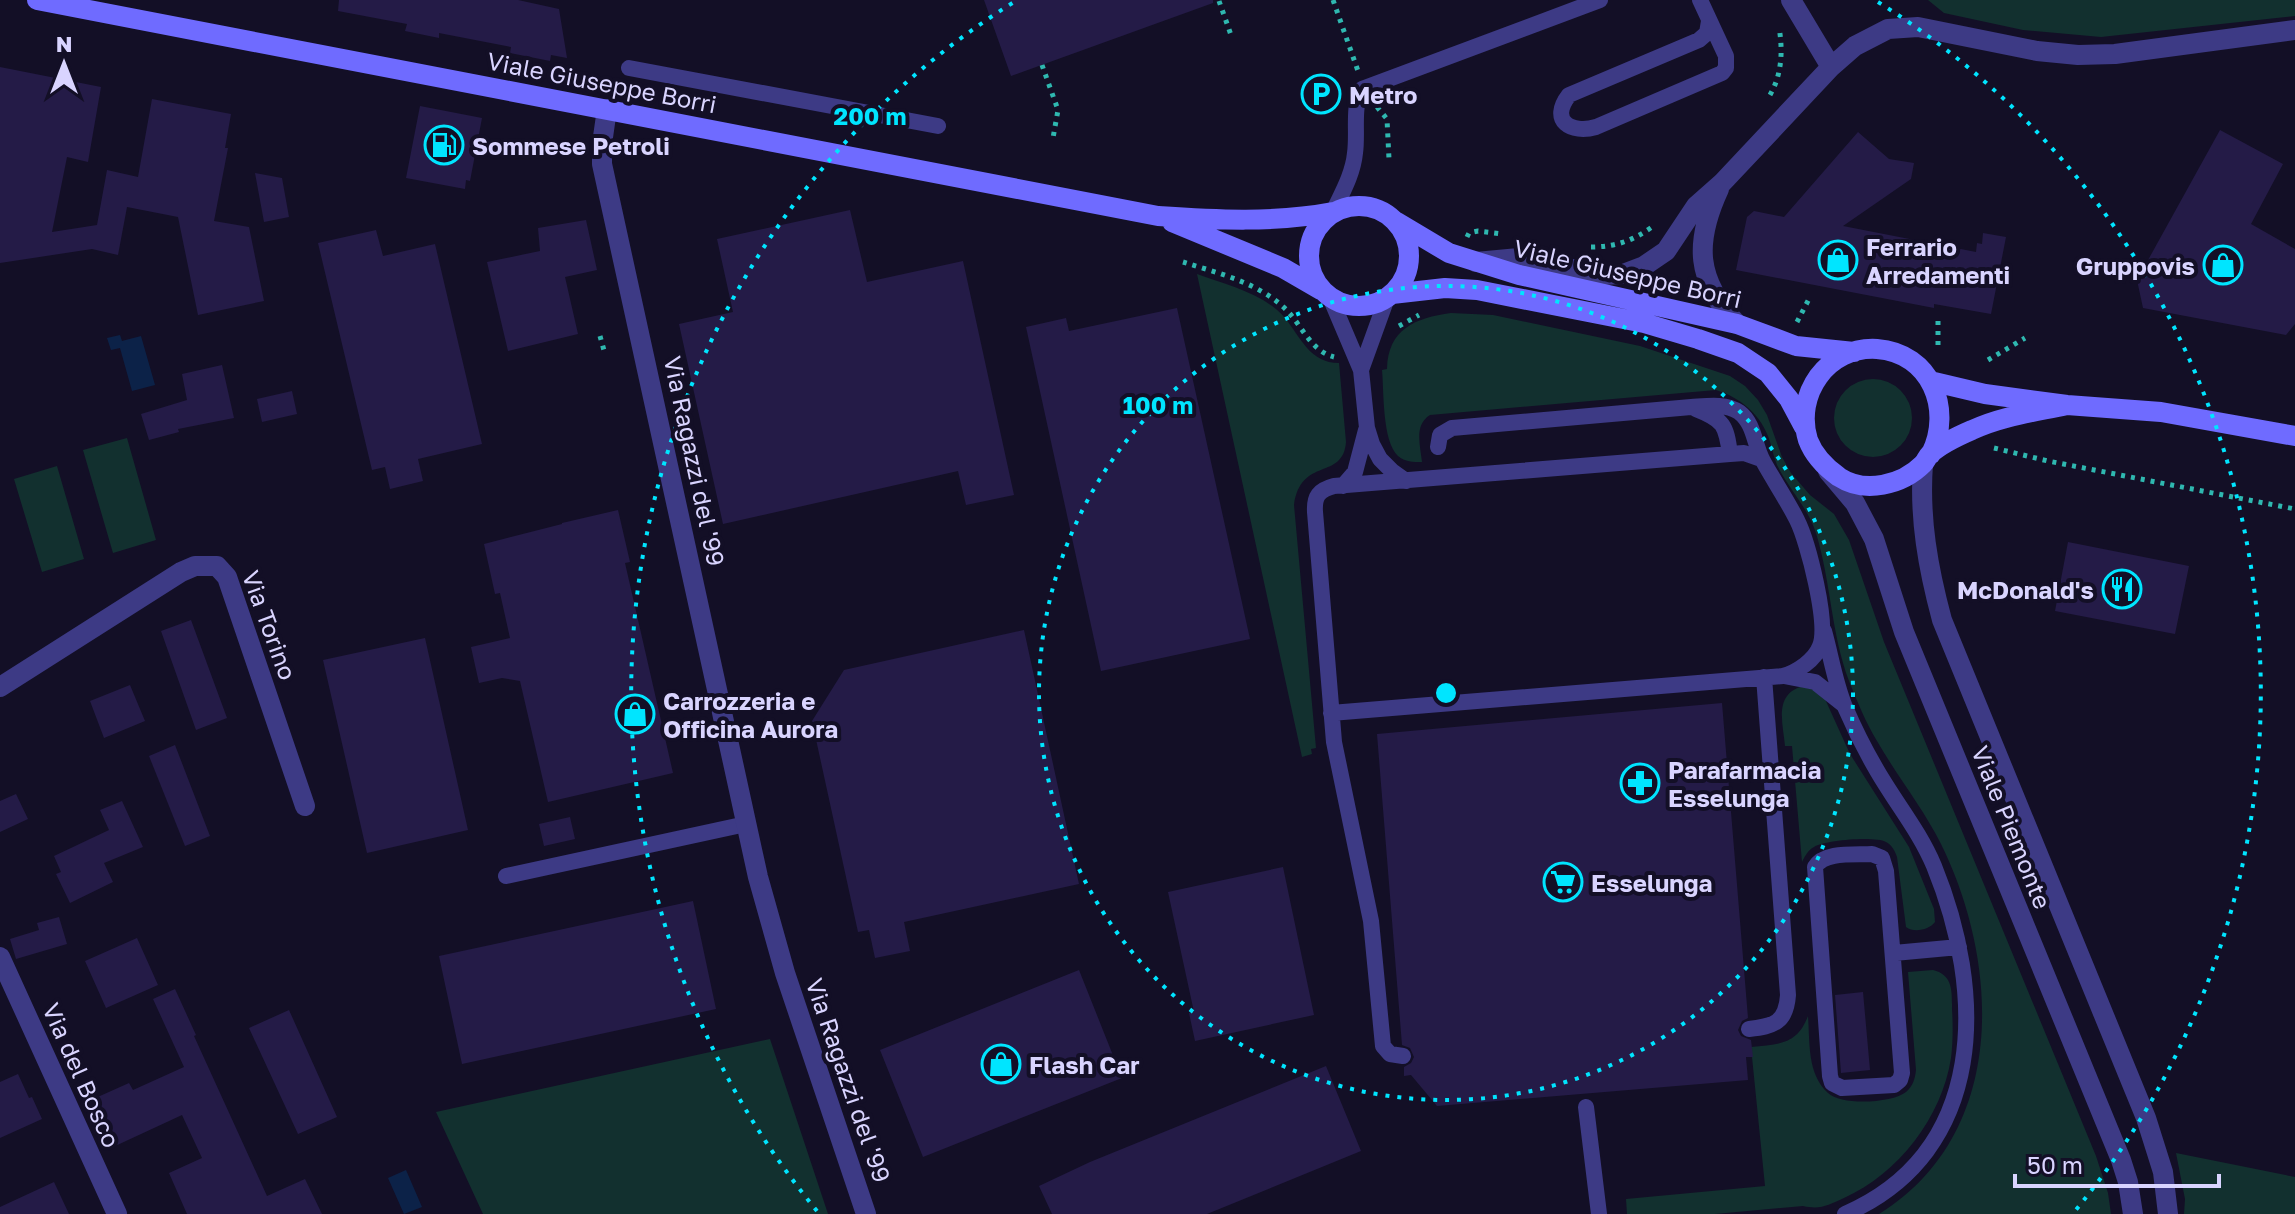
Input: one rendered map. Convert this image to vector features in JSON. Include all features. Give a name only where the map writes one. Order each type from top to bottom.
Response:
[{"type":"main road","name":"Viale Giuseppe Borri","points":[[37,0],[1158,216],[1262,220],[1365,206],[1386,212],[1438,248],[1476,262],[1519,275],[1737,324],[1796,346],[1854,352],[1876,349],[1897,354],[1916,365],[1930,381],[1985,394],[2067,405],[2147,410],[2295,436]]},
{"type":"main road","points":[[1327,295],[1310,269],[1309,255],[1317,228],[1333,212]]},
{"type":"main road","name":"Viale Giuseppe Borri","points":[[1158,216],[1283,268],[1350,305],[1366,306],[1390,296],[1445,288],[1477,290],[1644,323],[1738,353],[1768,373],[1785,393],[1805,428],[1812,450],[1826,468],[1844,480],[1864,486],[1886,485],[1906,477],[1958,437],[1988,423],[2067,405]]},
{"type":"main road","points":[[1390,296],[1403,281],[1409,265],[1409,247],[1404,231],[1397,222]]},
{"type":"main road","points":[[1805,428],[1804,409],[1810,390],[1820,374],[1834,361],[1854,352]]},
{"type":"main road","points":[[1927,459],[1936,442],[1941,421],[1939,400],[1930,381]]},
{"type":"street","points":[[1791,0],[1831,67]]},
{"type":"street","points":[[1476,262],[1519,258],[1602,275],[1635,270],[1653,261],[1666,251],[1696,206],[1722,183],[1831,67],[1850,49],[1873,35],[1902,27],[1935,30],[2037,51],[2078,55],[2115,54],[2295,30]]},
{"type":"street","name":"Via Ragazzi del '99","points":[[607,109],[602,136],[602,164],[746,824],[785,973],[866,1214]]},
{"type":"street","points":[[1722,183],[1706,224],[1701,248],[1702,262],[1715,296],[1737,324]]},
{"type":"street","name":"Viale Piemonte","points":[[1927,459],[1923,526],[1942,620],[2150,1130],[2166,1184],[2168,1214]]},
{"type":"street","name":"Viale Piemonte","points":[[1826,468],[1855,503],[1874,539],[1904,632],[2121,1160],[2133,1214]]},
{"type":"street","name":"Via Torino","points":[[0,687],[181,572],[195,566],[217,566],[227,577],[305,806]]},
{"type":"street","name":"Via del Bosco","points":[[0,957],[117,1214]]},
{"type":"lane","points":[[1333,212],[1354,162],[1358,100],[1362,89],[1600,0]]},
{"type":"lane","points":[[1700,0],[1726,56],[1726,68],[1719,75],[1596,127],[1572,128],[1563,121],[1561,110],[1569,95],[1699,40],[1707,33],[1709,21]]},
{"type":"lane","points":[[629,68],[938,126]]},
{"type":"lane","points":[[1327,295],[1361,370],[1367,428],[1372,444],[1380,459],[1406,481]]},
{"type":"lane","points":[[1361,370],[1390,296]]},
{"type":"lane","points":[[1438,447],[1440,435],[1452,428],[1691,407],[1721,406],[1742,414],[1751,428],[1761,459],[1801,530],[1812,564],[1823,625],[1844,705],[1876,770],[1928,853],[1942,887],[1959,947],[1967,1004],[1967,1041],[1958,1088],[1932,1143],[1911,1169],[1883,1193],[1845,1214]]},
{"type":"lane","points":[[1691,407],[1723,423],[1730,454]]},
{"type":"lane","points":[[1343,486],[1355,472],[1367,428]]},
{"type":"lane","points":[[1403,1056],[1390,1054],[1383,1046],[1373,935],[1337,758],[1314,505],[1316,498],[1322,490],[1343,486],[1744,453],[1761,459]]},
{"type":"lane","points":[[1783,676],[1797,670],[1819,650],[1823,625]]},
{"type":"lane","points":[[1331,713],[1783,676],[1815,682],[1844,705]]},
{"type":"lane","points":[[1749,1029],[1778,1022],[1785,1011],[1788,995],[1764,677]]},
{"type":"lane","points":[[506,876],[746,824]]},
{"type":"lane","points":[[1872,854],[1882,858],[1894,953],[1902,1065],[1900,1080],[1890,1086],[1838,1087],[1832,1083],[1830,1076],[1815,871],[1818,861],[1826,857],[1872,854]]},
{"type":"lane","points":[[1894,953],[1959,947]]},
{"type":"lane","points":[[1586,1107],[1599,1214]]},
{"type":"path","points":[[1219,1],[1231,35]]},
{"type":"path","points":[[1766,102],[1777,82],[1780,65],[1781,40],[1777,18]]},
{"type":"path","points":[[1042,65],[1058,110],[1053,138]]},
{"type":"path","points":[[1583,246],[1628,242],[1657,223]]},
{"type":"path","points":[[1466,241],[1469,233],[1475,231],[1512,236]]},
{"type":"path","points":[[1183,262],[1238,281],[1271,297],[1287,311],[1318,350],[1342,357]]},
{"type":"path","points":[[1791,334],[1810,297]]},
{"type":"path","points":[[1396,328],[1424,313]]},
{"type":"path","points":[[1938,321],[1938,349]]},
{"type":"path","points":[[600,336],[605,354]]},
{"type":"path","points":[[1988,360],[2025,338]]},
{"type":"path","points":[[1989,447],[2295,509]]},
{"type":"green space","points":[[1928,0],[2295,0],[2295,16],[2101,37],[2023,30],[1944,13]]},
{"type":"green space","points":[[1197,274],[1266,302],[1285,318],[1313,354],[1339,363],[1346,442],[1343,454],[1338,461],[1305,480],[1294,505],[1316,748],[1311,749],[1312,754],[1302,757]]},
{"type":"green space","points":[[1451,313],[1493,315],[1640,346],[1730,376],[1758,400],[1791,473],[1810,495],[1834,514],[1849,540],[1884,642],[2096,1156],[2111,1214],[1879,1214],[1921,1180],[1951,1140],[1971,1094],[1980,1045],[1982,994],[1975,942],[1961,892],[1941,844],[1873,734],[1849,681],[1838,645],[1813,524],[1777,465],[1768,436],[1754,413],[1733,397],[1716,390],[1430,415],[1420,430],[1422,462],[1401,458],[1393,449],[1386,428],[1382,370],[1387,369],[1392,344],[1406,328],[1426,318]]},
{"type":"green space","points":[[1873,379],[1888,382],[1901,390],[1909,403],[1912,418],[1909,433],[1901,446],[1888,454],[1873,457],[1858,454],[1845,446],[1837,433],[1834,418],[1837,403],[1845,390],[1858,382]]},
{"type":"green space","points":[[127,438],[156,540],[113,553],[83,450]]},
{"type":"green space","points":[[57,466],[84,559],[42,572],[14,479]]},
{"type":"green space","points":[[1800,687],[1814,688],[1825,699],[1850,754],[1909,847],[1934,909],[1935,922],[1929,927],[1917,930],[1906,927],[1897,857],[1886,842],[1861,839],[1828,842],[1812,848],[1802,862],[1792,746],[1785,746],[1782,720],[1786,697]]},
{"type":"green space","points":[[1933,970],[1948,980],[1951,990],[1952,1046],[1946,1080],[1927,1122],[1899,1159],[1882,1174],[1864,1188],[1820,1207],[1715,1214],[1627,1214],[1626,1199],[1765,1186],[1751,1047],[1778,1044],[1793,1038],[1808,1016],[1813,1067],[1828,1093],[1844,1100],[1867,1102],[1890,1099],[1906,1092],[1916,1070],[1908,972]]},
{"type":"green space","points":[[770,1039],[828,1214],[483,1214],[436,1112]]},
{"type":"green space","points":[[2176,1153],[2295,1177],[2295,1214],[2184,1214],[2185,1199]]},
{"type":"water","points":[[120,335],[122,341],[141,336],[155,385],[132,391],[120,348],[111,350],[107,338]]},
{"type":"water","points":[[406,1170],[422,1207],[404,1214],[388,1178]]},
{"type":"building","points":[[339,0],[518,0],[559,9],[567,58],[551,55],[550,61],[510,53],[511,47],[439,33],[439,38],[405,31],[407,24],[338,11]]},
{"type":"building","points":[[984,0],[1213,0],[1213,3],[1011,76]]},
{"type":"building","points":[[0,67],[101,87],[88,162],[67,157],[52,232],[97,225],[107,170],[138,177],[152,99],[231,114],[214,221],[249,227],[264,301],[198,315],[178,217],[127,207],[118,255],[92,249],[0,263]]},
{"type":"building","points":[[420,106],[482,118],[470,181],[466,180],[465,189],[406,178]]},
{"type":"building","points":[[2220,130],[2283,164],[2251,224],[2295,249],[2295,324],[2286,335],[2143,308],[2137,280]]},
{"type":"building","points":[[1858,132],[1889,159],[1914,163],[1911,179],[1843,226],[1976,252],[1977,243],[1982,244],[1983,233],[2006,237],[1991,314],[1934,304],[1934,308],[1736,270],[1747,217],[1754,211],[1784,217]]},
{"type":"building","points":[[255,173],[282,178],[289,217],[264,222]]},
{"type":"building","points":[[850,210],[867,282],[963,261],[1014,495],[966,505],[958,471],[723,524],[679,324],[733,312],[717,239]]},
{"type":"building","points":[[586,220],[597,270],[565,277],[578,334],[508,351],[487,262],[540,251],[538,228]]},
{"type":"building","points":[[376,230],[383,256],[435,244],[482,444],[418,459],[423,481],[390,489],[385,467],[372,470],[318,243]]},
{"type":"building","points":[[1177,308],[1250,639],[1101,671],[1026,327],[1066,318],[1069,331]]},
{"type":"building","points":[[222,365],[234,418],[178,429],[179,432],[149,440],[141,414],[187,400],[182,374]]},
{"type":"building","points":[[292,391],[297,414],[262,422],[257,399]]},
{"type":"building","points":[[618,510],[630,562],[625,563],[673,773],[548,802],[520,681],[502,678],[479,683],[471,647],[510,638],[500,593],[495,594],[484,544]]},
{"type":"building","name":"McDonald's","points":[[2068,542],[2189,566],[2175,634],[2055,611]]},
{"type":"building","points":[[191,620],[227,718],[196,730],[161,631]]},
{"type":"building","points":[[1024,630],[1079,884],[904,922],[910,951],[875,958],[869,930],[858,932],[812,721],[844,670]]},
{"type":"building","points":[[425,638],[468,830],[367,853],[323,660]]},
{"type":"building","points":[[130,685],[145,721],[104,738],[90,701]]},
{"type":"building","name":"Esselunga","points":[[1722,703],[1748,1018],[1742,1021],[1738,1030],[1741,1036],[1751,1040],[1753,1057],[1746,1057],[1748,1080],[1437,1106],[1411,1075],[1404,1076],[1404,1067],[1414,1057],[1410,1048],[1402,1045],[1377,734]]},
{"type":"building","points":[[175,745],[210,836],[185,846],[149,756]]},
{"type":"building","points":[[16,794],[28,819],[0,832],[0,801]]},
{"type":"building","points":[[122,801],[143,847],[104,863],[113,882],[70,903],[56,874],[61,872],[54,856],[109,830],[100,810]]},
{"type":"building","points":[[570,817],[575,839],[544,846],[539,824]]},
{"type":"building","points":[[1283,867],[1314,1015],[1195,1041],[1189,1013],[1194,1012],[1168,892]]},
{"type":"building","points":[[693,901],[716,1009],[462,1064],[439,956]]},
{"type":"building","points":[[59,917],[67,944],[16,959],[10,939],[39,930],[37,923]]},
{"type":"building","points":[[137,938],[158,985],[106,1008],[85,961]]},
{"type":"building","name":"Flash Car","points":[[1079,970],[1122,1078],[923,1157],[880,1050]]},
{"type":"building","points":[[175,989],[267,1196],[305,1179],[322,1214],[187,1214],[169,1173],[202,1158],[182,1115],[113,1147],[91,1100],[129,1083],[133,1090],[184,1067],[153,999]]},
{"type":"building","points":[[1863,992],[1870,1070],[1841,1073],[1835,995]]},
{"type":"building","points":[[289,1010],[337,1117],[298,1134],[249,1028]]},
{"type":"building","points":[[1326,1066],[1361,1151],[1207,1214],[1052,1214],[1039,1186],[1090,1162]]},
{"type":"building","points":[[18,1074],[42,1119],[0,1138],[0,1082]]},
{"type":"building","points":[[54,1182],[69,1214],[0,1214],[0,1207]]},
{"type":"place","name":"Metro","points":[[1321,94]]},
{"type":"place","name":"Sommese Petroli","points":[[444,145]]},
{"type":"place","name":"Ferrario Arredamenti","points":[[1838,260]]},
{"type":"place","name":"Gruppovis","points":[[2223,265]]},
{"type":"place","name":"McDonald's","points":[[2122,589]]},
{"type":"place","name":"Carrozzeria e Officina Aurora","points":[[635,714]]},
{"type":"place","name":"Parafarmacia Esselunga","points":[[1640,783]]},
{"type":"place","name":"Esselunga","points":[[1563,882]]},
{"type":"place","name":"Flash Car","points":[[1001,1064]]}]
